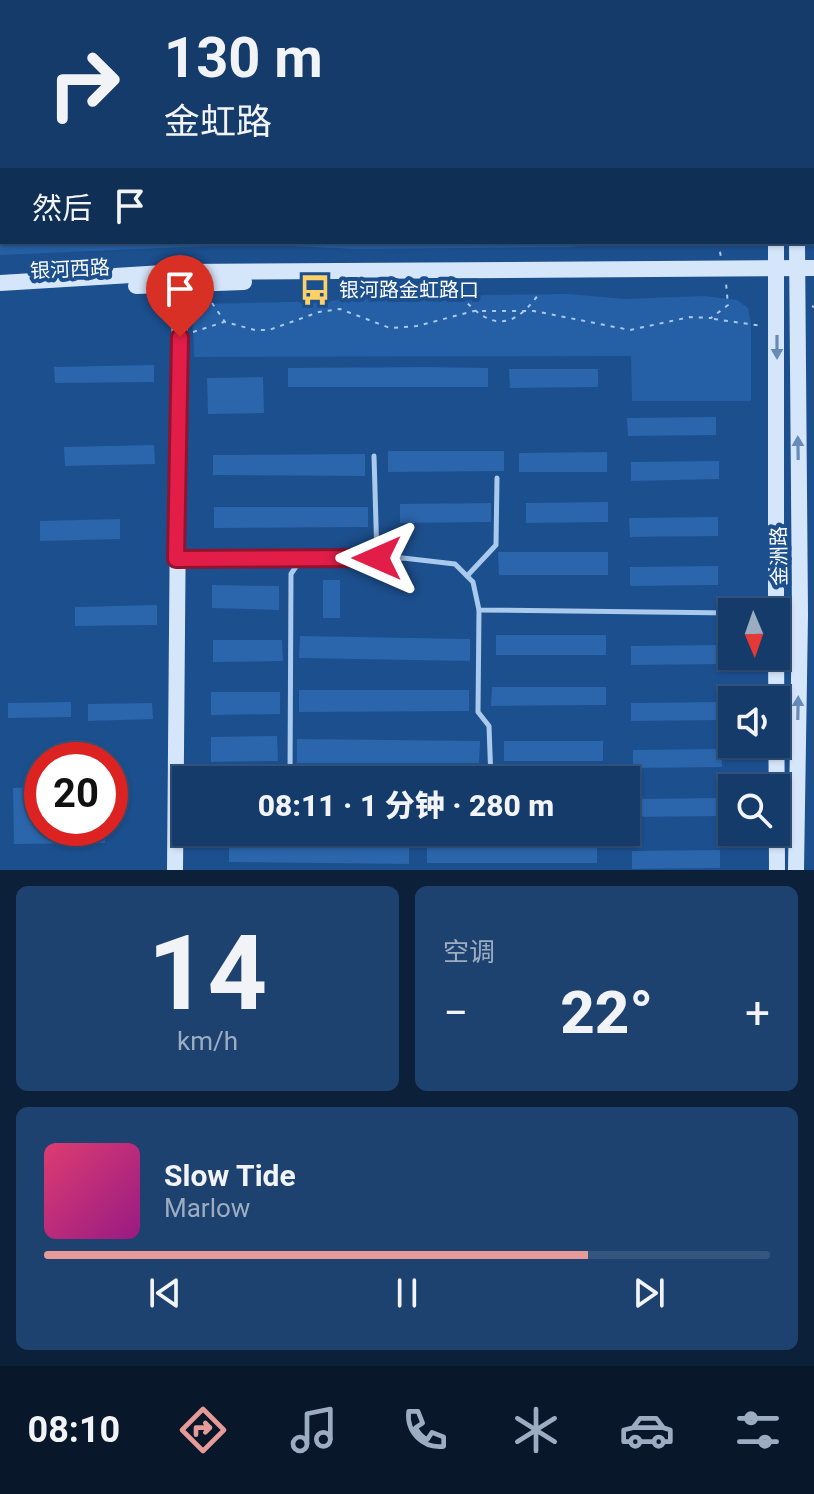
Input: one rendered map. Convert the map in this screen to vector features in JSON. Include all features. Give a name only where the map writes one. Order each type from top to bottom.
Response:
[{"type":"main road","name":"金洲路","points":[[776,244],[776,598]]},
{"type":"main road","name":"金洲路","points":[[796,870],[800,615],[797,244]]},
{"type":"main road","name":"银河西路","points":[[0,283],[180,278],[777,273],[814,268]]},
{"type":"main road","name":"银河西路","points":[[796,272],[814,276]]},
{"type":"main road","name":"银河西路","points":[[0,292],[180,278]]},
{"type":"main road","points":[[175,870],[180,278]]},
{"type":"main road","points":[[776,670],[777,870]]},
{"type":"lane","points":[[374,456],[377,558]]},
{"type":"lane","points":[[467,576],[496,545],[497,478]]},
{"type":"lane","points":[[290,766],[291,574],[301,558]]},
{"type":"lane","points":[[176,559],[377,558],[455,564],[473,582],[479,610],[478,712],[489,726],[490,766]]},
{"type":"lane","points":[[479,610],[718,613]]},
{"type":"lane","points":[[790,614],[800,615]]},
{"type":"path","points":[[718,244],[721,256]]},
{"type":"path","points":[[193,332],[225,322],[255,330],[269,330],[319,312],[340,309],[390,328],[403,328],[474,311],[527,310],[630,330],[690,317],[711,318],[729,299],[724,271]]},
{"type":"path","points":[[461,296],[474,311],[493,322],[505,322],[527,310],[538,295]]},
{"type":"path","points":[[212,303],[225,322]]},
{"type":"shaded area","points":[[0,244],[251,244],[0,255]]},
{"type":"shaded area","points":[[251,244],[592,244],[572,247],[357,249]]},
{"type":"shaded area","points":[[569,294],[625,299],[704,296],[737,300],[748,308],[751,324],[751,401],[632,401],[631,356],[194,357],[193,320],[204,304],[332,301],[349,297]]},
{"type":"building","points":[[154,365],[154,382],[55,383],[54,367]]},
{"type":"building","points":[[288,368],[488,368],[488,387],[288,387]]},
{"type":"building","points":[[509,369],[598,369],[598,387],[510,388]]},
{"type":"building","points":[[263,377],[264,413],[208,414],[207,378]]},
{"type":"building","points":[[716,417],[716,435],[628,436],[627,418]]},
{"type":"building","points":[[154,445],[155,464],[65,466],[64,447]]},
{"type":"building","points":[[388,451],[504,451],[504,471],[388,472]]},
{"type":"building","points":[[607,452],[607,472],[519,472],[519,453]]},
{"type":"building","points":[[365,454],[365,476],[213,475],[213,455]]},
{"type":"building","points":[[719,461],[719,479],[631,481],[631,462]]},
{"type":"building","points":[[608,502],[608,522],[526,523],[526,503]]},
{"type":"building","points":[[491,503],[491,522],[400,523],[400,504]]},
{"type":"building","points":[[214,507],[368,507],[368,527],[214,528]]},
{"type":"building","points":[[718,517],[718,536],[630,537],[629,518]]},
{"type":"building","points":[[120,519],[120,539],[40,541],[40,521]]},
{"type":"building","points":[[498,552],[608,552],[608,575],[499,575]]},
{"type":"building","points":[[718,566],[718,585],[630,586],[630,567]]},
{"type":"building","points":[[323,580],[340,580],[340,618],[323,618]]},
{"type":"building","points":[[212,585],[279,586],[279,610],[212,608]]},
{"type":"building","points":[[157,605],[157,625],[75,626],[75,607]]},
{"type":"building","points":[[496,635],[606,635],[606,655],[496,655]]},
{"type":"building","points":[[300,636],[470,639],[470,661],[299,658]]},
{"type":"building","points":[[213,640],[282,640],[283,661],[213,662]]},
{"type":"building","points":[[718,645],[718,664],[631,665],[631,646]]},
{"type":"building","points":[[492,687],[606,687],[606,705],[491,706]]},
{"type":"building","points":[[299,690],[469,690],[469,711],[299,712]]},
{"type":"building","points":[[211,692],[280,692],[280,714],[211,715]]},
{"type":"building","points":[[71,702],[71,717],[8,718],[8,703]]},
{"type":"building","points":[[718,702],[718,720],[631,721],[631,703]]},
{"type":"building","points":[[152,703],[153,719],[88,721],[88,704]]},
{"type":"building","points":[[277,736],[278,761],[211,762],[211,737]]},
{"type":"building","points":[[297,739],[480,741],[479,763],[297,763]]},
{"type":"building","points":[[504,741],[603,741],[603,761],[504,761]]},
{"type":"building","points":[[718,749],[722,767],[640,768],[633,766],[633,750]]},
{"type":"building","points":[[13,788],[24,788],[24,844],[14,844]]},
{"type":"building","points":[[718,798],[718,816],[640,817],[640,799]]},
{"type":"building","points":[[229,846],[409,846],[409,864],[229,862]]},
{"type":"building","points":[[427,846],[597,846],[597,863],[427,863]]},
{"type":"building","points":[[720,850],[720,868],[632,869],[632,851]]},
{"type":"place","name":"银河路金虹路口","points":[[315,290]]},
{"type":"route","points":[[180,337],[176,559],[377,558]]}]
